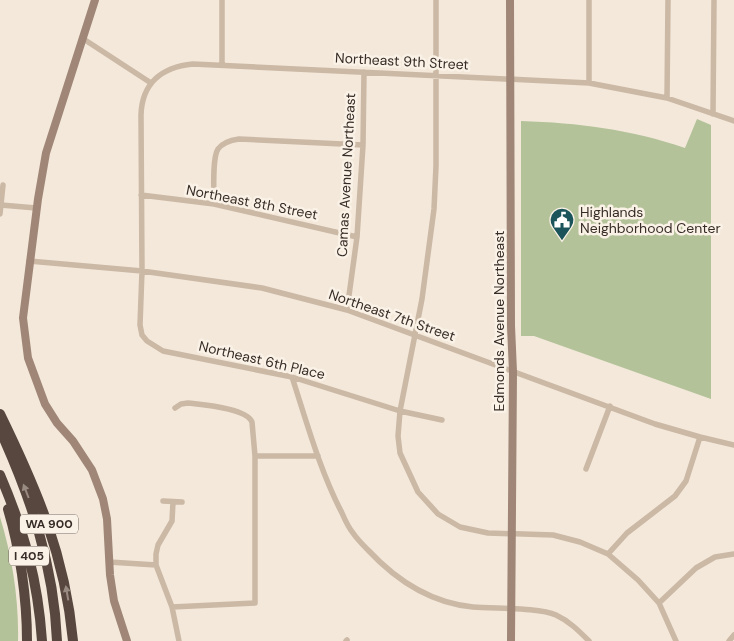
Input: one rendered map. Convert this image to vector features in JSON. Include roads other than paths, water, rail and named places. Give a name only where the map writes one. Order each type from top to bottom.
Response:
[{"type":"highway","name":"WA 900","points":[[0,414],[30,477],[56,544],[67,591],[73,641]]},
{"type":"highway","name":"I 405","points":[[0,430],[21,477],[41,537],[51,583],[57,641]]},
{"type":"highway","name":"I 405","points":[[0,475],[21,527],[28,552],[38,602],[42,641]]},
{"type":"highway","name":"WA 900","points":[[0,484],[14,532],[25,600],[27,641]]},
{"type":"main road","points":[[95,0],[46,154],[36,208],[23,318],[28,358],[45,404],[57,423],[73,440],[92,470],[103,499],[107,520],[109,562],[114,601],[127,641]]},
{"type":"main road","name":"Edmonds Avenue Northeast","points":[[510,0],[511,334],[513,372],[510,641]]},
{"type":"street","points":[[222,0],[222,64]]},
{"type":"street","points":[[436,0],[436,166],[434,209],[416,335],[400,411],[398,436],[400,453],[418,492],[438,514],[460,527],[488,533],[553,535],[580,542],[608,554],[638,580],[659,602],[676,641]]},
{"type":"street","points":[[589,0],[589,83]]},
{"type":"street","points":[[667,98],[668,0]]},
{"type":"street","points":[[713,114],[714,0]]},
{"type":"street","points":[[82,38],[151,84]]},
{"type":"street","name":"Northeast 9th Street","points":[[151,84],[160,74],[180,65],[222,64],[589,83],[667,98],[734,121]]},
{"type":"street","name":"Camas Avenue Northeast","points":[[347,310],[357,237],[364,72]]},
{"type":"street","name":"Northeast 6th Place","points":[[151,84],[142,101],[142,271],[140,325],[142,335],[153,346],[163,351],[292,377],[400,411],[442,420]]},
{"type":"street","points":[[214,204],[215,158],[217,150],[223,144],[230,141],[239,138],[362,145]]},
{"type":"street","points":[[0,214],[3,185]]},
{"type":"street","name":"Northeast 8th Street","points":[[141,195],[214,204],[357,237]]},
{"type":"street","points":[[1,205],[36,208]]},
{"type":"street","name":"Northeast 7th Street","points":[[29,261],[142,271],[262,288],[347,310],[655,424],[700,438],[734,445]]},
{"type":"street","points":[[292,377],[318,456],[335,500],[352,533],[382,565],[404,582],[444,601],[471,607],[555,614],[572,625],[589,641]]},
{"type":"street","points":[[172,607],[255,604],[254,426],[250,417],[242,412],[188,403],[181,404],[175,408]]},
{"type":"street","points":[[586,469],[610,406]]},
{"type":"street","points":[[608,554],[626,532],[675,496],[686,481],[700,438]]},
{"type":"street","points":[[255,456],[318,456]]},
{"type":"street","points":[[163,501],[182,502]]},
{"type":"street","points":[[173,502],[172,521],[156,549],[156,565],[172,607],[179,641]]},
{"type":"street","points":[[659,602],[696,568],[715,557],[734,554]]},
{"type":"street","points":[[109,562],[156,565]]},
{"type":"street","points":[[729,641],[734,635]]},
{"type":"place","name":"Highlands Neighborhood Center","points":[[562,241]]}]
